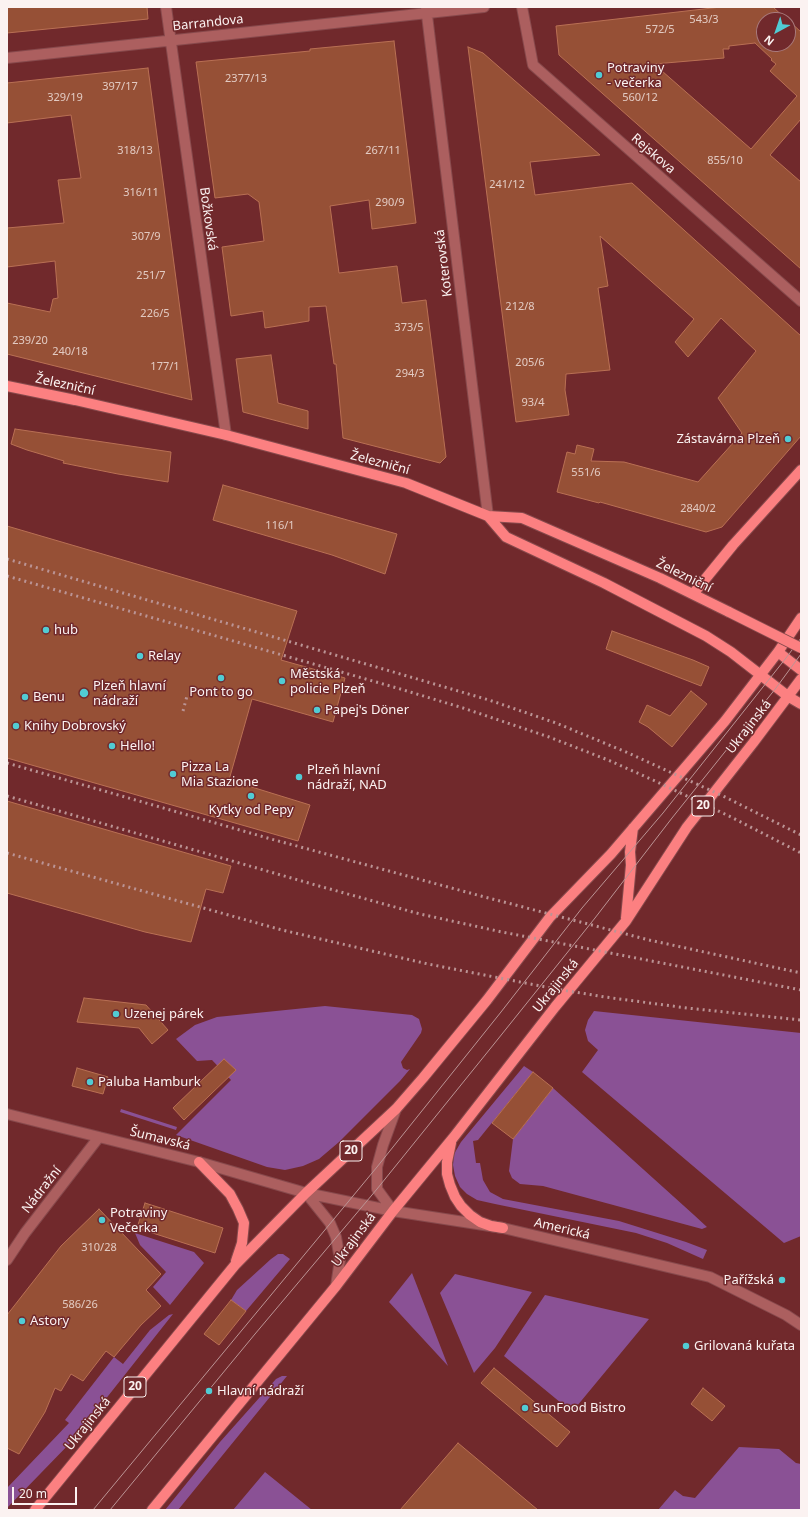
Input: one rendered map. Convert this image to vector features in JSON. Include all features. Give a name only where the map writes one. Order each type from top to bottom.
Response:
[{"type":"main road","name":"Železniční","points":[[7,386],[226,435],[406,483],[488,516],[522,518],[660,578],[801,648]]},
{"type":"main road","points":[[693,594],[733,545],[801,470]]},
{"type":"main road","points":[[488,516],[506,536],[604,583],[706,636],[731,652],[789,697],[801,704]]},
{"type":"main road","name":"20","points":[[760,675],[801,618]]},
{"type":"main road","points":[[778,652],[801,670]]},
{"type":"main road","name":"Ukrajinská","points":[[35,1510],[235,1265],[306,1192],[396,1109],[487,1000],[550,917],[633,828],[725,721],[760,675]]},
{"type":"main road","name":"20","points":[[789,697],[801,679]]},
{"type":"main road","name":"Ukrajinská","points":[[152,1510],[336,1286],[393,1210],[453,1138],[626,921],[687,827],[789,697]]},
{"type":"main road","points":[[626,921],[633,828]]},
{"type":"main road","points":[[453,1138],[447,1162],[447,1174],[454,1196],[461,1206],[475,1218],[491,1226],[503,1228]]},
{"type":"main road","points":[[199,1162],[230,1194],[244,1223],[242,1243],[235,1265]]},
{"type":"street","name":"Božkovská","points":[[166,7],[226,435]]},
{"type":"street","name":"Barrandova","points":[[7,58],[426,10],[484,7]]},
{"type":"street","name":"Rejskova","points":[[522,7],[533,65],[801,301]]},
{"type":"street","name":"Koterovská","points":[[426,10],[488,516]]},
{"type":"street","points":[[393,1210],[377,1189],[378,1167],[383,1145],[396,1109]]},
{"type":"street","name":"Šumavská","points":[[7,1114],[199,1162],[306,1192]]},
{"type":"street","name":"Nádražní","points":[[7,1260],[99,1138]]},
{"type":"street","name":"Americká","points":[[306,1192],[393,1210],[503,1228],[710,1278],[786,1315],[801,1325]]},
{"type":"street","name":"Ukrajinská","points":[[306,1192],[330,1223],[336,1237],[340,1260],[336,1286]]},
{"type":"shaded area","points":[[325,1006],[412,1015],[419,1019],[422,1029],[421,1033],[401,1062],[403,1068],[407,1070],[410,1069],[339,1142],[319,1159],[303,1166],[285,1170],[267,1167],[176,1135],[231,1080],[212,1060],[197,1061],[176,1039],[195,1025],[217,1017]]},
{"type":"shaded area","points":[[594,1011],[801,1033],[801,1236],[784,1243],[582,1072],[598,1050],[588,1041],[585,1030],[588,1020]]},
{"type":"shaded area","points":[[524,1066],[533,1072],[478,1140],[473,1141],[476,1163],[480,1163],[483,1180],[490,1192],[503,1199],[619,1221],[686,1242],[707,1250],[703,1259],[667,1243],[636,1233],[477,1200],[467,1194],[460,1187],[455,1176],[453,1165],[454,1154],[461,1142]]},
{"type":"shaded area","points":[[553,1088],[707,1227],[702,1229],[543,1186],[520,1184],[512,1178],[509,1171],[513,1139]]},
{"type":"shaded area","points":[[121,1109],[177,1127],[176,1130],[120,1112]]},
{"type":"shaded area","points":[[135,1233],[194,1252],[204,1263],[170,1305],[153,1287],[166,1272],[140,1245]]},
{"type":"shaded area","points":[[278,1254],[283,1254],[290,1259],[246,1311],[231,1300],[237,1290]]},
{"type":"shaded area","points":[[412,1273],[448,1366],[389,1302]]},
{"type":"shaded area","points":[[455,1274],[532,1292],[495,1348],[474,1373],[440,1293]]},
{"type":"shaded area","points":[[545,1295],[649,1319],[572,1412],[504,1356]]},
{"type":"shaded area","points":[[173,1314],[74,1439],[7,1508],[7,1488],[69,1423],[65,1420],[114,1357],[123,1364],[150,1330],[169,1315]]},
{"type":"shaded area","points":[[282,1376],[287,1376],[178,1510],[165,1510],[220,1442],[276,1379]]},
{"type":"shaded area","points":[[739,1447],[779,1449],[796,1463],[801,1464],[801,1510],[658,1510],[675,1490],[683,1496],[695,1498]]},
{"type":"shaded area","points":[[265,1472],[312,1510],[233,1510]]},
{"type":"building","points":[[7,7],[147,7],[148,19],[7,33]]},
{"type":"building","points":[[721,7],[773,7],[778,12],[756,12],[756,44],[729,46],[729,49],[723,49],[724,58],[654,64],[751,149],[797,96],[770,71],[776,64],[765,52],[796,52],[796,27],[801,32],[801,119],[770,155],[801,182],[801,269],[559,55],[556,26]]},
{"type":"building","points":[[394,41],[416,223],[372,229],[369,200],[330,206],[339,273],[397,266],[402,303],[426,300],[446,457],[440,463],[343,438],[336,364],[334,364],[326,306],[309,307],[309,321],[265,328],[263,311],[231,316],[222,247],[264,241],[259,202],[248,194],[215,198],[196,62]]},
{"type":"building","points":[[468,47],[483,53],[600,155],[530,162],[535,195],[632,183],[801,336],[801,436],[722,527],[706,532],[600,502],[599,503],[557,492],[567,452],[575,454],[577,445],[594,449],[591,461],[624,462],[698,482],[742,433],[718,398],[756,351],[721,318],[688,357],[675,342],[694,319],[600,236],[608,286],[598,288],[610,370],[566,374],[565,390],[569,415],[516,422]]},
{"type":"building","points":[[148,68],[192,400],[7,354],[7,303],[50,312],[53,299],[58,298],[55,261],[7,267],[7,228],[64,223],[58,180],[81,178],[71,115],[7,123],[7,83]]},
{"type":"building","points":[[271,355],[278,403],[308,411],[308,429],[243,412],[236,359]]},
{"type":"building","points":[[15,429],[171,452],[168,482],[63,463],[64,461],[11,444]]},
{"type":"building","points":[[223,485],[397,534],[385,574],[332,555],[213,520]]},
{"type":"building","points":[[7,526],[297,611],[281,660],[345,678],[333,722],[252,699],[229,780],[310,805],[298,841],[7,758]]},
{"type":"building","points":[[612,631],[709,667],[701,686],[606,649]]},
{"type":"building","points":[[691,691],[707,704],[672,747],[648,727],[639,722],[647,705],[670,716]]},
{"type":"building","points":[[7,801],[231,866],[223,893],[206,889],[191,942],[145,932],[7,893]]},
{"type":"building","points":[[84,998],[146,1005],[168,1030],[152,1044],[139,1028],[77,1022]]},
{"type":"building","points":[[224,1059],[236,1070],[184,1120],[173,1108]]},
{"type":"building","name":"Paluba Hamburk","points":[[77,1068],[108,1077],[103,1094],[72,1086]]},
{"type":"building","points":[[533,1072],[553,1088],[513,1139],[492,1123]]},
{"type":"building","points":[[145,1203],[223,1228],[215,1253],[137,1228]]},
{"type":"building","points":[[99,1209],[161,1274],[146,1290],[161,1306],[141,1325],[114,1357],[106,1351],[83,1381],[71,1374],[61,1391],[55,1388],[45,1412],[19,1454],[7,1448],[7,1315],[61,1246]]},
{"type":"building","points":[[231,1300],[246,1311],[219,1345],[204,1334]]},
{"type":"building","name":"SunFood Bistro","points":[[494,1368],[570,1432],[557,1447],[481,1383]]},
{"type":"building","points":[[703,1388],[725,1406],[712,1421],[691,1404]]},
{"type":"building","points":[[458,1443],[538,1510],[400,1510]]},
{"type":"tram line","points":[[93,1510],[377,1167],[582,908],[663,813],[801,638]]},
{"type":"tram line","points":[[110,1510],[377,1189],[595,918],[672,818],[776,688],[801,654]]},
{"type":"railway","points":[[7,559],[489,700],[556,723],[626,752],[723,796],[801,835]]},
{"type":"railway","points":[[7,576],[397,688],[463,708],[549,737],[608,760],[653,780],[731,817],[801,853]]},
{"type":"railway","points":[[183,711],[187,696]]},
{"type":"railway","points":[[7,763],[271,839],[481,896],[649,940],[801,973]]},
{"type":"railway","points":[[7,796],[420,914],[502,932],[801,990]]},
{"type":"railway","points":[[7,853],[282,930],[428,964],[605,997],[687,1008],[801,1020]]},
{"type":"place","name":"Potraviny - večerka","points":[[599,75]]},
{"type":"place","name":"Zástavárna Plzeň","points":[[788,439]]},
{"type":"place","name":"hub","points":[[46,630]]},
{"type":"place","name":"Relay","points":[[140,656]]},
{"type":"place","name":"Pont to go","points":[[221,678]]},
{"type":"place","name":"Městská policie Plzeň","points":[[282,681]]},
{"type":"place","name":"Plzeň hlavní nádraží","points":[[84,693]]},
{"type":"place","name":"Benu","points":[[25,697]]},
{"type":"place","name":"Papej's Döner","points":[[317,710]]},
{"type":"place","name":"Knihy Dobrovský","points":[[16,726]]},
{"type":"place","name":"Hello!","points":[[112,746]]},
{"type":"place","name":"Pizza La Mia Stazione","points":[[173,774]]},
{"type":"place","name":"Plzeň hlavní nádraží, NAD","points":[[299,777]]},
{"type":"place","name":"Kytky od Pepy","points":[[251,796]]},
{"type":"place","name":"Uzenej párek","points":[[116,1014]]},
{"type":"place","name":"Paluba Hamburk","points":[[90,1082]]},
{"type":"place","name":"Potraviny Večerka","points":[[102,1220]]},
{"type":"place","name":"Pařížská","points":[[782,1280]]},
{"type":"place","name":"Astory","points":[[22,1321]]},
{"type":"place","name":"Grilovaná kuřata","points":[[686,1346]]},
{"type":"place","name":"Hlavní nádraží","points":[[209,1391]]},
{"type":"place","name":"SunFood Bistro","points":[[525,1408]]}]
